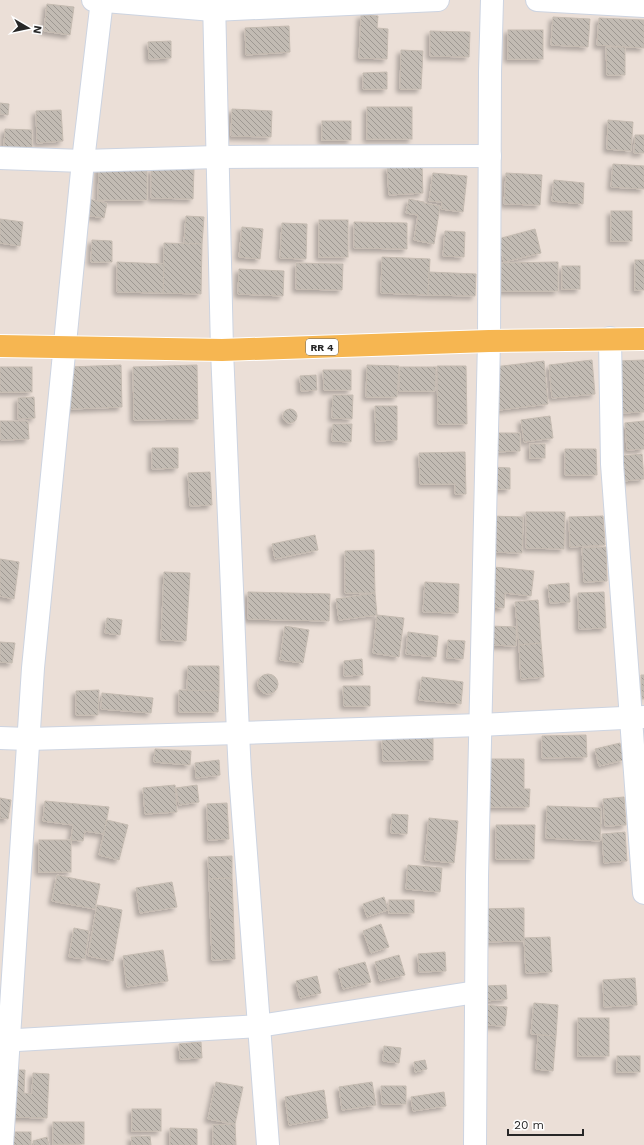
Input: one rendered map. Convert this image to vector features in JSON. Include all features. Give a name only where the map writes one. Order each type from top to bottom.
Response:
[{"type":"main road","name":"RR 4","points":[[0,346],[222,350],[489,341],[610,338],[644,339]]},
{"type":"street","points":[[2,1145],[5,1040],[33,668],[99,0],[213,5],[438,0]]},
{"type":"street","points":[[475,1145],[477,876],[489,341],[490,72],[492,0]]},
{"type":"street","points":[[537,0],[644,6]]},
{"type":"street","points":[[213,5],[222,350],[238,733],[268,1145]]},
{"type":"street","points":[[0,158],[83,161],[217,157],[490,156]]},
{"type":"street","points":[[610,338],[612,464],[638,717],[644,893]]},
{"type":"street","points":[[0,738],[28,739],[238,733],[480,725],[638,717]]},
{"type":"street","points":[[5,1040],[259,1026],[476,992]]},
{"type":"building","points":[[47,4],[74,7],[70,35],[44,31]]},
{"type":"building","points":[[361,15],[378,16],[377,28],[388,29],[387,59],[359,58]]},
{"type":"building","points":[[553,17],[590,19],[588,47],[551,45]]},
{"type":"building","points":[[599,18],[644,20],[644,48],[597,45]]},
{"type":"building","points":[[289,26],[290,52],[246,55],[245,28]]},
{"type":"building","points":[[508,30],[543,30],[543,59],[508,59]]},
{"type":"building","points":[[430,31],[470,32],[469,57],[430,56]]},
{"type":"building","points":[[171,41],[171,58],[149,59],[148,42]]},
{"type":"building","points":[[606,47],[625,47],[625,75],[607,75]]},
{"type":"building","points":[[401,50],[423,51],[421,89],[400,89]]},
{"type":"building","points":[[387,72],[387,89],[363,89],[363,73]]},
{"type":"building","points":[[0,103],[9,104],[8,115],[0,114]]},
{"type":"building","points":[[367,107],[412,107],[412,139],[367,139]]},
{"type":"building","points":[[232,109],[272,111],[271,137],[231,136]]},
{"type":"building","points":[[61,110],[63,141],[37,143],[36,111]]},
{"type":"building","points":[[608,120],[633,122],[631,151],[607,149]]},
{"type":"building","points":[[322,121],[351,121],[351,140],[322,140]]},
{"type":"building","points":[[5,129],[32,130],[32,147],[4,147]]},
{"type":"building","points":[[635,135],[644,135],[644,153],[634,153]]},
{"type":"building","points":[[613,164],[644,166],[644,189],[611,187]]},
{"type":"building","points":[[422,165],[423,193],[389,195],[387,167]]},
{"type":"building","points":[[99,166],[147,167],[147,200],[98,200]]},
{"type":"building","points":[[151,169],[194,169],[193,199],[151,198]]},
{"type":"building","points":[[433,173],[467,176],[463,212],[441,209],[442,202],[429,201]]},
{"type":"building","points":[[506,173],[542,175],[540,205],[504,204]]},
{"type":"building","points":[[554,180],[584,183],[583,204],[552,201]]},
{"type":"building","points":[[88,199],[107,203],[104,218],[85,215]]},
{"type":"building","points":[[409,199],[440,206],[434,244],[414,240],[418,215],[406,213]]},
{"type":"building","points":[[611,211],[632,211],[632,241],[611,241]]},
{"type":"building","points":[[186,216],[204,217],[202,244],[184,243]]},
{"type":"building","points":[[0,219],[23,222],[20,246],[0,243]]},
{"type":"building","points":[[319,220],[348,220],[348,257],[319,257]]},
{"type":"building","points":[[354,222],[407,223],[407,249],[354,248]]},
{"type":"building","points":[[282,223],[307,224],[306,259],[280,258]]},
{"type":"building","points":[[242,227],[263,229],[260,259],[239,257]]},
{"type":"building","points":[[535,229],[541,253],[504,262],[498,239]]},
{"type":"building","points":[[445,231],[465,232],[464,257],[443,256]]},
{"type":"building","points":[[92,240],[112,241],[112,262],[91,262]]},
{"type":"building","points":[[164,243],[202,244],[201,294],[163,293]]},
{"type":"building","points":[[382,257],[430,259],[428,295],[381,293]]},
{"type":"building","points":[[635,260],[644,260],[644,290],[635,290]]},
{"type":"building","points":[[117,262],[164,264],[163,293],[117,292]]},
{"type":"building","points":[[558,262],[558,291],[501,291],[501,263]]},
{"type":"building","points":[[296,263],[343,264],[342,290],[296,289]]},
{"type":"building","points":[[562,266],[580,266],[580,289],[562,289]]},
{"type":"building","points":[[239,269],[284,271],[283,296],[238,294]]},
{"type":"building","points":[[429,272],[476,274],[475,296],[428,295]]},
{"type":"building","points":[[592,360],[595,394],[552,398],[549,365]]},
{"type":"building","points":[[644,360],[644,412],[619,413],[617,361]]},
{"type":"building","points":[[544,361],[548,404],[499,410],[494,367]]},
{"type":"building","points":[[121,365],[122,407],[71,409],[69,367]]},
{"type":"building","points":[[197,365],[198,419],[134,420],[133,367]]},
{"type":"building","points":[[367,365],[399,366],[397,397],[366,397]]},
{"type":"building","points":[[437,366],[466,366],[467,424],[438,424]]},
{"type":"building","points":[[0,367],[32,367],[32,392],[0,392]]},
{"type":"building","points":[[400,367],[436,367],[435,391],[399,391]]},
{"type":"building","points":[[323,370],[351,370],[351,390],[324,390]]},
{"type":"building","points":[[316,375],[317,390],[301,391],[300,376]]},
{"type":"building","points":[[333,395],[353,395],[352,419],[332,418]]},
{"type":"building","points":[[34,397],[35,418],[18,419],[18,398]]},
{"type":"building","points":[[375,406],[397,406],[397,440],[376,441]]},
{"type":"building","points":[[290,409],[295,411],[297,416],[295,421],[290,423],[285,421],[283,416],[285,411]]},
{"type":"building","points":[[550,416],[553,438],[524,442],[521,420]]},
{"type":"building","points":[[0,421],[28,421],[29,439],[1,440]]},
{"type":"building","points":[[644,421],[644,449],[627,450],[625,423]]},
{"type":"building","points":[[333,424],[352,424],[351,442],[332,441]]},
{"type":"building","points":[[493,433],[520,433],[520,451],[493,452]]},
{"type":"building","points":[[530,444],[545,444],[545,458],[530,458]]},
{"type":"building","points":[[152,448],[178,448],[178,468],[152,469]]},
{"type":"building","points":[[565,449],[596,449],[597,475],[565,475]]},
{"type":"building","points":[[465,452],[466,494],[455,494],[455,484],[420,484],[419,453]]},
{"type":"building","points":[[642,454],[644,479],[623,481],[621,456]]},
{"type":"building","points":[[491,467],[510,468],[510,489],[491,489]]},
{"type":"building","points":[[210,472],[212,505],[190,506],[188,473]]},
{"type":"building","points":[[526,512],[565,512],[564,549],[526,548]]},
{"type":"building","points":[[491,516],[523,517],[522,553],[490,552]]},
{"type":"building","points":[[603,516],[605,545],[570,547],[569,517]]},
{"type":"building","points":[[315,535],[318,550],[275,559],[272,544]]},
{"type":"building","points":[[606,547],[607,581],[584,582],[582,548]]},
{"type":"building","points":[[374,550],[375,593],[345,593],[345,551]]},
{"type":"building","points":[[0,559],[19,562],[14,599],[0,596]]},
{"type":"building","points":[[494,567],[534,571],[531,596],[505,593],[504,608],[489,607]]},
{"type":"building","points":[[164,572],[190,573],[186,641],[161,640]]},
{"type":"building","points":[[425,582],[459,584],[458,613],[423,612]]},
{"type":"building","points":[[569,583],[570,602],[550,603],[548,585]]},
{"type":"building","points":[[248,592],[330,594],[329,621],[248,619]]},
{"type":"building","points":[[604,592],[606,628],[579,629],[578,593]]},
{"type":"building","points":[[375,593],[377,615],[339,620],[336,599]]},
{"type":"building","points":[[538,600],[541,643],[519,645],[515,602]]},
{"type":"building","points":[[377,615],[404,618],[399,657],[373,653]]},
{"type":"building","points":[[107,618],[122,620],[120,635],[105,633]]},
{"type":"building","points":[[285,626],[309,630],[303,663],[280,660]]},
{"type":"building","points":[[491,626],[516,627],[516,646],[490,645]]},
{"type":"building","points":[[408,632],[438,636],[436,657],[406,654]]},
{"type":"building","points":[[448,640],[465,641],[463,659],[447,658]]},
{"type":"building","points":[[0,642],[15,643],[12,663],[0,662]]},
{"type":"building","points":[[541,643],[544,677],[521,679],[519,645]]},
{"type":"building","points":[[362,659],[363,675],[344,676],[344,661]]},
{"type":"building","points":[[188,666],[219,666],[219,691],[187,691]]},
{"type":"building","points":[[268,674],[275,677],[278,684],[275,691],[268,694],[261,691],[258,684],[261,677]]},
{"type":"building","points":[[641,675],[644,675],[644,699],[642,699]]},
{"type":"building","points":[[422,677],[463,682],[461,704],[419,700]]},
{"type":"building","points":[[343,686],[370,686],[370,706],[344,706]]},
{"type":"building","points":[[99,690],[98,715],[76,715],[76,691]]},
{"type":"building","points":[[179,690],[219,691],[218,712],[179,712]]},
{"type":"building","points":[[102,693],[153,698],[151,713],[101,709]]},
{"type":"building","points":[[586,735],[587,757],[542,758],[542,736]]},
{"type":"building","points":[[433,737],[433,760],[383,761],[382,738]]},
{"type":"building","points":[[620,743],[624,760],[599,766],[595,749]]},
{"type":"building","points":[[155,749],[191,751],[190,765],[154,762]]},
{"type":"building","points":[[489,759],[524,759],[524,789],[530,789],[529,807],[489,807]]},
{"type":"building","points":[[219,760],[220,775],[196,778],[195,763]]},
{"type":"building","points":[[175,785],[177,812],[145,814],[143,788]]},
{"type":"building","points":[[197,785],[199,802],[179,805],[176,788]]},
{"type":"building","points":[[624,797],[626,825],[605,826],[603,799]]},
{"type":"building","points":[[0,798],[11,800],[8,819],[0,818]]},
{"type":"building","points":[[45,801],[109,807],[104,834],[85,831],[83,841],[71,840],[73,825],[43,821]]},
{"type":"building","points":[[227,803],[229,839],[208,840],[207,804]]},
{"type":"building","points":[[547,806],[601,808],[600,841],[546,838]]},
{"type":"building","points":[[392,814],[408,815],[407,834],[391,833]]},
{"type":"building","points":[[429,818],[458,821],[454,863],[425,860]]},
{"type":"building","points":[[107,820],[128,825],[119,860],[99,855]]},
{"type":"building","points":[[496,825],[535,825],[534,859],[496,859]]},
{"type":"building","points":[[625,832],[627,861],[604,863],[602,834]]},
{"type":"building","points":[[39,840],[71,840],[71,872],[39,872]]},
{"type":"building","points":[[232,856],[232,878],[209,879],[208,857]]},
{"type":"building","points":[[408,865],[442,868],[440,892],[406,889]]},
{"type":"building","points":[[57,875],[100,884],[95,909],[52,901]]},
{"type":"building","points":[[232,878],[235,959],[212,960],[209,879]]},
{"type":"building","points":[[172,882],[177,907],[140,913],[136,888]]},
{"type":"building","points":[[384,897],[388,910],[367,917],[363,904]]},
{"type":"building","points":[[389,900],[414,900],[414,913],[389,913]]},
{"type":"building","points":[[97,905],[122,910],[113,961],[88,956]]},
{"type":"building","points":[[524,908],[524,941],[482,942],[481,909]]},
{"type":"building","points":[[381,924],[389,947],[371,953],[363,931]]},
{"type":"building","points":[[74,928],[89,931],[85,959],[69,957]]},
{"type":"building","points":[[550,937],[552,972],[526,973],[524,938]]},
{"type":"building","points":[[163,950],[168,981],[127,987],[123,956]]},
{"type":"building","points":[[445,952],[446,971],[419,972],[418,954]]},
{"type":"building","points":[[399,955],[405,975],[380,981],[375,962]]},
{"type":"building","points":[[365,962],[371,982],[343,989],[338,969]]},
{"type":"building","points":[[317,976],[321,993],[300,998],[296,981]]},
{"type":"building","points":[[635,978],[637,1005],[604,1007],[603,980]]},
{"type":"building","points":[[506,985],[507,999],[486,1001],[485,986]]},
{"type":"building","points":[[534,1003],[558,1005],[556,1036],[531,1034]]},
{"type":"building","points":[[485,1005],[507,1007],[505,1026],[484,1025]]},
{"type":"building","points":[[578,1018],[609,1018],[609,1056],[578,1056]]},
{"type":"building","points":[[538,1035],[556,1036],[553,1071],[536,1069]]},
{"type":"building","points":[[201,1042],[202,1058],[180,1059],[179,1044]]},
{"type":"building","points":[[384,1046],[401,1048],[399,1063],[383,1061]]},
{"type":"building","points":[[617,1056],[640,1056],[640,1072],[617,1072]]},
{"type":"building","points":[[425,1060],[427,1069],[415,1072],[414,1062]]},
{"type":"building","points":[[11,1070],[25,1070],[24,1093],[32,1094],[33,1073],[49,1074],[47,1118],[10,1117]]},
{"type":"building","points":[[216,1082],[243,1087],[235,1124],[208,1119]]},
{"type":"building","points":[[372,1082],[376,1105],[342,1110],[339,1087]]},
{"type":"building","points":[[381,1086],[406,1086],[406,1104],[382,1104]]},
{"type":"building","points":[[324,1090],[328,1118],[289,1125],[285,1097]]},
{"type":"building","points":[[444,1092],[446,1106],[413,1111],[411,1097]]},
{"type":"building","points":[[132,1109],[161,1109],[161,1131],[132,1131]]},
{"type":"building","points":[[53,1122],[84,1122],[84,1144],[53,1144]]},
{"type":"building","points":[[235,1124],[236,1145],[213,1145],[213,1125]]},
{"type":"building","points":[[170,1128],[197,1129],[197,1145],[170,1145]]},
{"type":"building","points":[[12,1132],[31,1132],[31,1145],[12,1145]]},
{"type":"building","points":[[150,1136],[151,1145],[132,1145],[131,1137]]},
{"type":"building","points":[[47,1137],[49,1145],[34,1145],[33,1141]]}]
